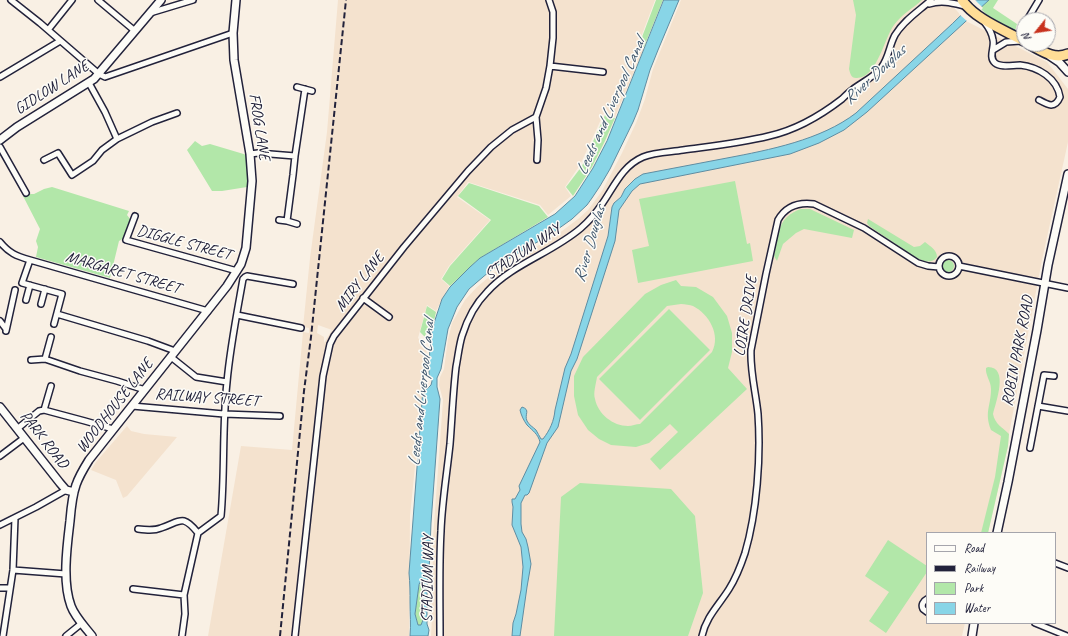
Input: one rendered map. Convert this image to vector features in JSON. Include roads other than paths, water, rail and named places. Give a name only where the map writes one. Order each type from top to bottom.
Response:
[{"type":"highway","points":[[964,3],[978,17],[1016,37]]},
{"type":"highway","points":[[1045,52],[1056,56],[1068,54]]},
{"type":"street","points":[[11,0],[99,74],[105,77],[233,33]]},
{"type":"street","points":[[48,30],[72,0]]},
{"type":"street","points":[[98,0],[134,31]]},
{"type":"street","name":"GIDLOW LANE","points":[[0,139],[94,79],[161,0]]},
{"type":"street","points":[[149,14],[192,0]]},
{"type":"street","name":"FROG LANE","points":[[236,0],[233,33],[234,60],[250,154],[252,181],[248,235],[244,258]]},
{"type":"street","points":[[537,160],[538,140],[536,117],[546,88],[553,38],[553,12],[549,0]]},
{"type":"street","name":"STADIUM WAY","points":[[440,636],[441,530],[454,390],[461,340],[469,318],[479,302],[504,276],[565,240],[586,223],[601,206],[624,170],[638,159],[650,154],[756,139],[777,134],[820,115],[880,70],[888,56],[893,39],[897,32],[912,16],[931,0]]},
{"type":"street","points":[[1032,12],[1039,0]]},
{"type":"street","points":[[927,4],[935,1],[964,3]]},
{"type":"street","points":[[978,17],[988,26],[992,35],[994,42],[992,59],[997,64],[1031,67],[1051,78],[1059,90],[1060,97],[1058,102],[1056,104],[1047,105],[1039,100]]},
{"type":"street","points":[[0,77],[60,41]]},
{"type":"street","points":[[993,50],[1006,42],[1016,41]]},
{"type":"street","points":[[1050,55],[1068,72]]},
{"type":"street","points":[[550,66],[604,72]]},
{"type":"street","points":[[89,83],[105,112],[117,139]]},
{"type":"street","points":[[297,87],[312,91]]},
{"type":"street","points":[[287,221],[305,90]]},
{"type":"street","points":[[44,160],[58,153],[72,174],[93,161],[102,150],[117,139],[152,122],[178,114]]},
{"type":"street","name":"MIRY LANE","points":[[295,636],[323,376],[330,344],[334,336],[363,298],[468,171],[491,147],[512,130],[536,117]]},
{"type":"street","points":[[0,147],[26,193]]},
{"type":"street","points":[[250,154],[258,153],[295,156]]},
{"type":"street","name":"ROBIN PARK ROAD","points":[[997,532],[1045,284],[1068,174]]},
{"type":"street","name":"LOIRE DRIVE","points":[[702,636],[715,607],[730,588],[739,569],[745,553],[753,517],[758,467],[758,415],[751,350],[766,274],[778,220],[781,214],[788,208],[797,205],[805,203],[814,204],[864,228],[918,263],[939,267]]},
{"type":"street","name":"DIGGLE STREET","points":[[135,216],[126,240],[237,271]]},
{"type":"street","points":[[279,220],[297,224]]},
{"type":"street","name":"MARGARET STREET","points":[[0,242],[8,251],[30,260],[208,311]]},
{"type":"street","points":[[946,256],[955,258],[959,266],[957,272],[949,276],[946,276],[941,272],[939,267],[941,260],[946,256]]},
{"type":"street","name":"WOODHOUSE LANE","points":[[92,636],[72,607],[67,590],[66,574],[69,532],[74,492],[78,479],[85,466],[228,286],[244,258]]},
{"type":"street","points":[[30,260],[22,283],[62,294],[54,324]]},
{"type":"street","points":[[959,266],[1068,288]]},
{"type":"street","points":[[182,636],[185,614],[184,595],[198,532],[221,516],[226,382],[243,279],[247,276],[293,284]]},
{"type":"street","points":[[26,300],[30,285]]},
{"type":"street","points":[[42,304],[45,289]]},
{"type":"street","points":[[0,321],[6,330],[15,290]]},
{"type":"street","points":[[363,298],[389,318]]},
{"type":"street","points":[[57,314],[148,341],[173,354],[196,377],[226,382]]},
{"type":"street","points":[[237,315],[301,328]]},
{"type":"street","points":[[45,359],[51,337]]},
{"type":"street","points":[[31,360],[45,359],[145,390]]},
{"type":"street","points":[[1030,448],[1044,374],[1054,376]]},
{"type":"street","points":[[44,410],[51,386]]},
{"type":"street","name":"RAILWAY STREET","points":[[132,406],[224,414],[280,416]]},
{"type":"street","points":[[1038,406],[1068,411]]},
{"type":"street","name":"PARK ROAD","points":[[0,407],[66,490]]},
{"type":"street","points":[[17,429],[39,411],[44,410],[113,430]]},
{"type":"street","points":[[0,456],[24,438]]},
{"type":"street","points":[[0,525],[66,490],[74,492]]},
{"type":"street","points":[[4,636],[2,626],[13,570],[15,518]]},
{"type":"street","points":[[138,529],[160,529],[175,522],[183,521],[190,523],[198,532]]},
{"type":"street","points":[[1056,563],[1068,568]]},
{"type":"street","points":[[13,570],[66,574]]},
{"type":"street","points":[[0,588],[10,588]]},
{"type":"street","points":[[133,589],[184,595]]},
{"type":"street","points":[[926,599],[922,604],[923,609],[926,611]]},
{"type":"street","points":[[66,636],[82,623]]},
{"type":"street","points":[[972,636],[974,624]]},
{"type":"street","points":[[1041,624],[1067,636]]},
{"type":"water","name":"Leeds and Liverpool Canal","points":[[664,0],[679,0],[650,70],[633,122],[610,169],[587,205],[572,219],[551,234],[490,271],[469,289],[457,307],[448,329],[441,369],[437,378],[437,387],[440,399],[427,585],[427,624],[429,630],[428,636],[410,636],[409,573],[423,388],[427,389],[431,385],[432,381],[429,374],[430,341],[442,299],[450,287],[480,258],[555,214],[575,196],[593,168],[607,141]],"holes":[[[420,583],[422,585],[423,620],[421,625],[418,625],[415,614],[419,585]]]},
{"type":"water","points":[[977,0],[989,0],[867,112],[844,130],[819,143],[790,154],[640,184],[632,191],[619,210],[615,241],[577,359],[571,371],[558,427],[547,443],[529,493],[525,495],[521,503],[522,532],[526,539],[531,564],[520,636],[512,636],[513,623],[521,590],[523,567],[521,547],[512,525],[512,499],[515,499],[520,490],[519,486],[540,442],[537,435],[525,422],[520,410],[522,407],[526,409],[527,421],[536,430],[541,439],[543,439],[553,422],[565,368],[571,354],[608,236],[612,207],[614,203],[621,197],[625,189],[635,179],[643,174],[743,155],[794,143],[827,130],[842,122],[856,113]]},
{"type":"railway","points":[[280,636],[304,391],[346,0]]},
{"type":"water label","name":"River Douglas","points":[[875,75]]},
{"type":"water label","name":"River Douglas","points":[[590,244]]}]
